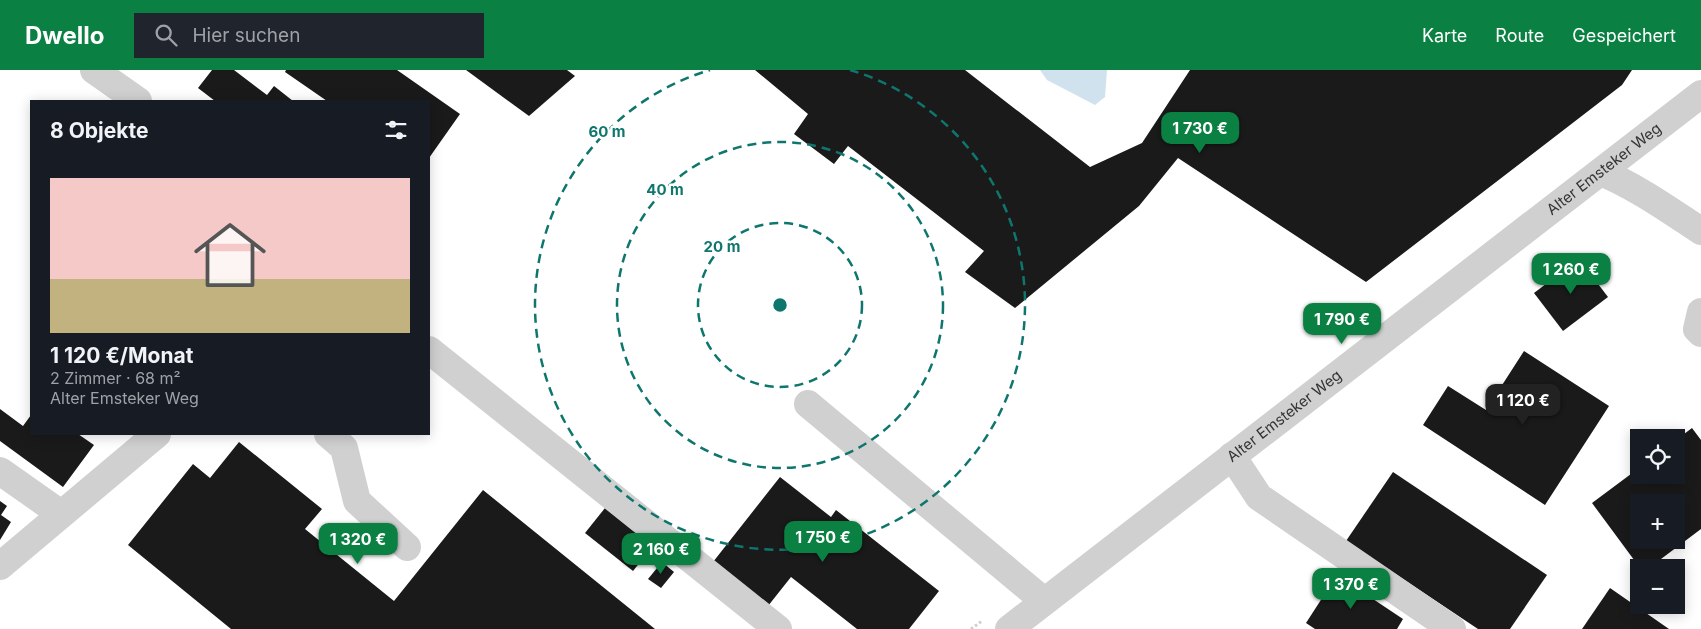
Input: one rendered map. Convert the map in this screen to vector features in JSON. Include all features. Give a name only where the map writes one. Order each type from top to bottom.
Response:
[{"type":"street","points":[[94,70],[137,100]]},
{"type":"street","name":"Alter Emsteker Weg","points":[[1009,629],[1701,94]]},
{"type":"street","points":[[1601,172],[1620,180],[1701,231]]},
{"type":"street","points":[[1701,312],[1697,328],[1701,333]]},
{"type":"street","points":[[430,351],[778,629]]},
{"type":"street","points":[[808,404],[1044,601]]},
{"type":"street","points":[[0,566],[156,435]]},
{"type":"street","points":[[329,435],[344,448],[357,501],[407,547]]},
{"type":"street","points":[[1232,456],[1259,497],[1452,629]]},
{"type":"street","points":[[0,472],[61,514]]},
{"type":"water","points":[[1040,70],[1107,70],[1105,97],[1095,105],[1047,80]]},
{"type":"building","points":[[212,70],[234,70],[267,95],[274,86],[292,100],[214,100],[198,88]]},
{"type":"building","points":[[286,70],[397,70],[460,114],[430,157],[430,100],[326,100],[285,72]]},
{"type":"building","points":[[466,70],[567,70],[575,76],[529,116]]},
{"type":"building","points":[[755,70],[965,70],[1090,167],[1142,143],[1190,70],[1632,70],[1622,85],[1366,282],[1178,158],[1139,206],[1015,308],[965,272],[984,251],[848,146],[834,164],[794,134],[808,114]]},
{"type":"building","points":[[1579,259],[1608,297],[1563,331],[1534,293]]},
{"type":"building","points":[[1524,351],[1609,406],[1545,505],[1423,425],[1448,386],[1486,410]]},
{"type":"building","points":[[0,409],[23,426],[30,416],[30,435],[79,435],[94,445],[63,487],[0,441]]},
{"type":"building","points":[[1692,428],[1701,440],[1701,529],[1685,541],[1685,494],[1630,494],[1630,549],[1674,549],[1661,559],[1633,559],[1592,503],[1630,475],[1630,484],[1685,484],[1685,433]]},
{"type":"building","points":[[239,442],[322,509],[305,529],[394,601],[483,490],[655,629],[231,629],[128,545],[193,464],[210,478]]},
{"type":"building","points":[[1393,472],[1547,575],[1510,629],[1478,629],[1346,541]]},
{"type":"building","points":[[780,477],[831,517],[836,510],[939,591],[909,629],[857,629],[791,577],[768,606],[713,562]]},
{"type":"building","points":[[0,501],[7,506],[1,515],[11,522],[0,540]]},
{"type":"building","points":[[605,508],[653,546],[633,571],[585,533]]},
{"type":"building","points":[[662,562],[674,572],[661,588],[648,579]]},
{"type":"building","points":[[1337,575],[1403,619],[1397,629],[1315,629],[1306,623]]},
{"type":"building","points":[[1610,588],[1630,602],[1630,614],[1647,614],[1669,629],[1582,629]]}]
